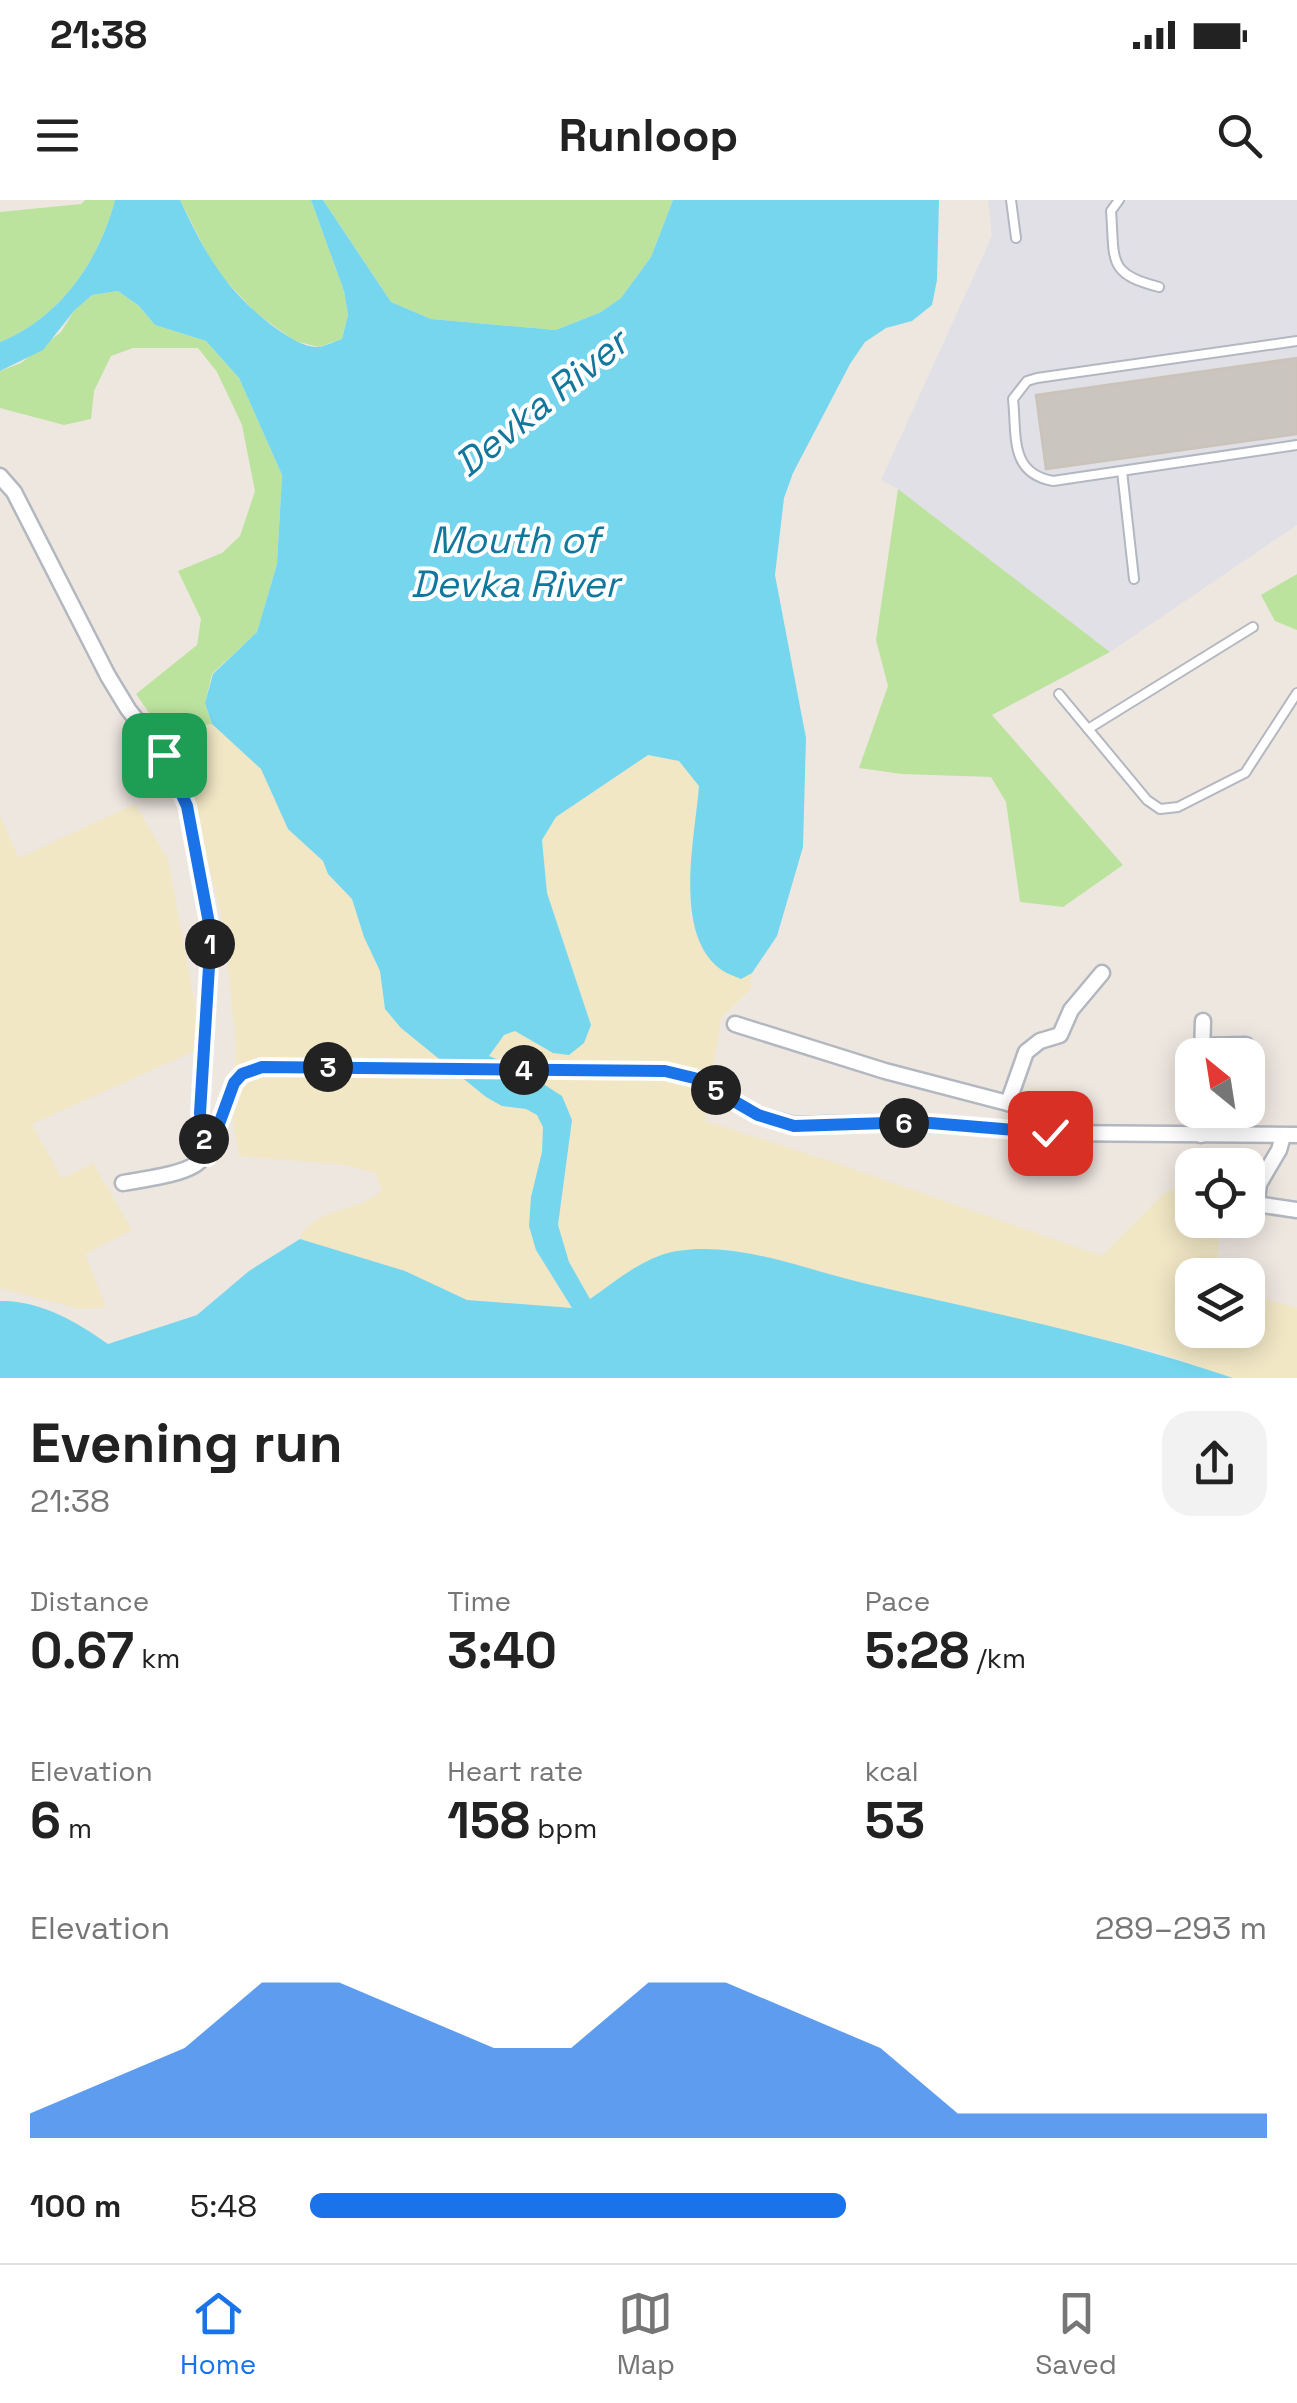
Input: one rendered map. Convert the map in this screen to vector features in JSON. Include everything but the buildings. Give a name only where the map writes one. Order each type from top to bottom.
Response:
[{"type":"street","points":[[0,476],[14,492],[113,685],[164,755],[182,790],[211,934],[200,1113],[210,1151]]},
{"type":"street","points":[[1008,1102],[1026,1052],[1032,1045],[1060,1036],[1071,1010],[1102,972]]},
{"type":"street","points":[[1202,1038],[1203,1021]]},
{"type":"street","points":[[736,1024],[885,1072],[1008,1102],[1094,1133]]},
{"type":"street","points":[[123,1183],[184,1172],[210,1151],[234,1083],[242,1074],[262,1067],[665,1071],[694,1078],[758,1115],[794,1126],[918,1122],[1094,1133],[1290,1135]]},
{"type":"street","points":[[1201,1128],[1201,1135]]},
{"type":"street","points":[[1265,1174],[1290,1135]]},
{"type":"street","points":[[1265,1205],[1297,1210]]},
{"type":"lane","points":[[1010,200],[1016,238]]},
{"type":"lane","points":[[1119,200],[1111,211],[1118,267],[1134,281],[1158,286]]},
{"type":"lane","points":[[1297,341],[1038,378],[1027,381],[1013,399],[1020,462],[1028,473],[1053,482],[1297,445]]},
{"type":"lane","points":[[1122,471],[1134,579]]},
{"type":"lane","points":[[1088,729],[1252,628]]},
{"type":"lane","points":[[1060,694],[1147,800],[1168,810],[1245,774],[1297,694]]},
{"type":"shaded area","points":[[988,200],[1297,200],[1297,525],[1110,652],[898,489],[881,480],[992,236]]},
{"type":"green space","points":[[85,200],[115,200],[99,245],[59,303],[22,332],[0,342],[0,212],[81,204]]},
{"type":"green space","points":[[180,200],[311,200],[344,291],[348,315],[342,339],[319,347],[295,341],[256,313],[215,269]]},
{"type":"green space","points":[[323,200],[673,200],[651,257],[621,298],[601,312],[556,330],[431,319],[391,302]]},
{"type":"green space","points":[[118,291],[139,306],[155,325],[206,341],[239,378],[282,475],[277,564],[257,632],[212,674],[205,703],[212,724],[163,733],[136,694],[197,645],[201,619],[178,571],[222,553],[240,536],[255,491],[242,425],[217,372],[198,348],[133,348],[111,356],[94,391],[91,419],[64,425],[0,408],[0,371],[21,363],[61,332],[74,311],[92,295]]},
{"type":"green space","points":[[898,489],[1110,652],[992,715],[1123,865],[1063,907],[1020,902],[1006,802],[991,777],[902,774],[859,768],[888,686],[876,640]]},
{"type":"green space","points":[[1297,574],[1297,630],[1275,621],[1261,595]]},
{"type":"sand","points":[[212,724],[261,769],[288,829],[323,861],[328,874],[352,899],[380,971],[385,1009],[401,1028],[502,1106],[526,1109],[537,1115],[543,1127],[542,1152],[531,1197],[536,1250],[572,1309],[467,1300],[405,1271],[300,1239],[306,1228],[325,1215],[361,1203],[382,1190],[375,1173],[345,1165],[239,1156],[233,1120],[236,1045],[223,922],[198,824],[163,733]]},
{"type":"sand","points":[[648,755],[679,761],[699,786],[690,917],[741,979],[752,973],[750,990],[721,1018],[705,1121],[1102,1256],[1164,1193],[1175,1189],[1175,1238],[1219,1238],[1218,1258],[1175,1258],[1175,1348],[1265,1348],[1265,1299],[1297,1308],[1297,1378],[1233,1378],[1154,1351],[726,1248],[636,1268],[590,1300],[569,1262],[558,1225],[572,1119],[489,1056],[504,1035],[515,1031],[553,1053],[591,1025],[547,893],[542,840],[556,817]]},
{"type":"sand","points":[[135,804],[168,860],[203,1047],[32,1124],[62,1179],[93,1163],[132,1230],[85,1254],[106,1307],[80,1309],[0,1288],[0,816],[19,858]]},
{"type":"water","name":"Mouth of Devka River","points":[[115,200],[180,200],[209,255],[244,301],[277,329],[308,346],[319,347],[342,339],[348,315],[344,291],[311,200],[323,200],[391,302],[431,319],[556,330],[601,312],[621,298],[651,257],[673,200],[939,200],[937,280],[932,305],[912,321],[886,328],[865,342],[793,473],[784,498],[775,575],[806,738],[803,847],[777,936],[752,973],[741,979],[719,968],[705,952],[691,908],[690,883],[699,786],[679,761],[648,755],[556,817],[542,840],[547,893],[591,1025],[584,1043],[569,1055],[553,1053],[515,1031],[504,1035],[489,1056],[517,1067],[562,1096],[572,1120],[558,1225],[569,1262],[590,1299],[654,1258],[677,1251],[723,1250],[770,1258],[1096,1338],[1233,1378],[0,1378],[0,1301],[44,1308],[108,1344],[197,1315],[249,1271],[300,1239],[405,1271],[467,1300],[572,1308],[536,1250],[529,1226],[531,1197],[542,1152],[543,1127],[537,1115],[526,1109],[502,1106],[486,1097],[401,1028],[385,1009],[380,971],[352,899],[328,874],[323,861],[288,829],[261,769],[212,724],[205,703],[213,674],[257,632],[277,564],[282,475],[239,378],[206,341],[155,325],[139,306],[118,291],[92,295],[43,350],[0,371],[0,342],[41,318],[74,285],[99,245]]},
{"type":"route","points":[[164,755],[187,806],[211,934],[200,1113],[207,1157],[234,1083],[242,1074],[262,1067],[665,1071],[694,1078],[758,1115],[794,1126],[918,1122],[1050,1133]]},
{"type":"water label","name":"Devka River","points":[[541,403]]}]
